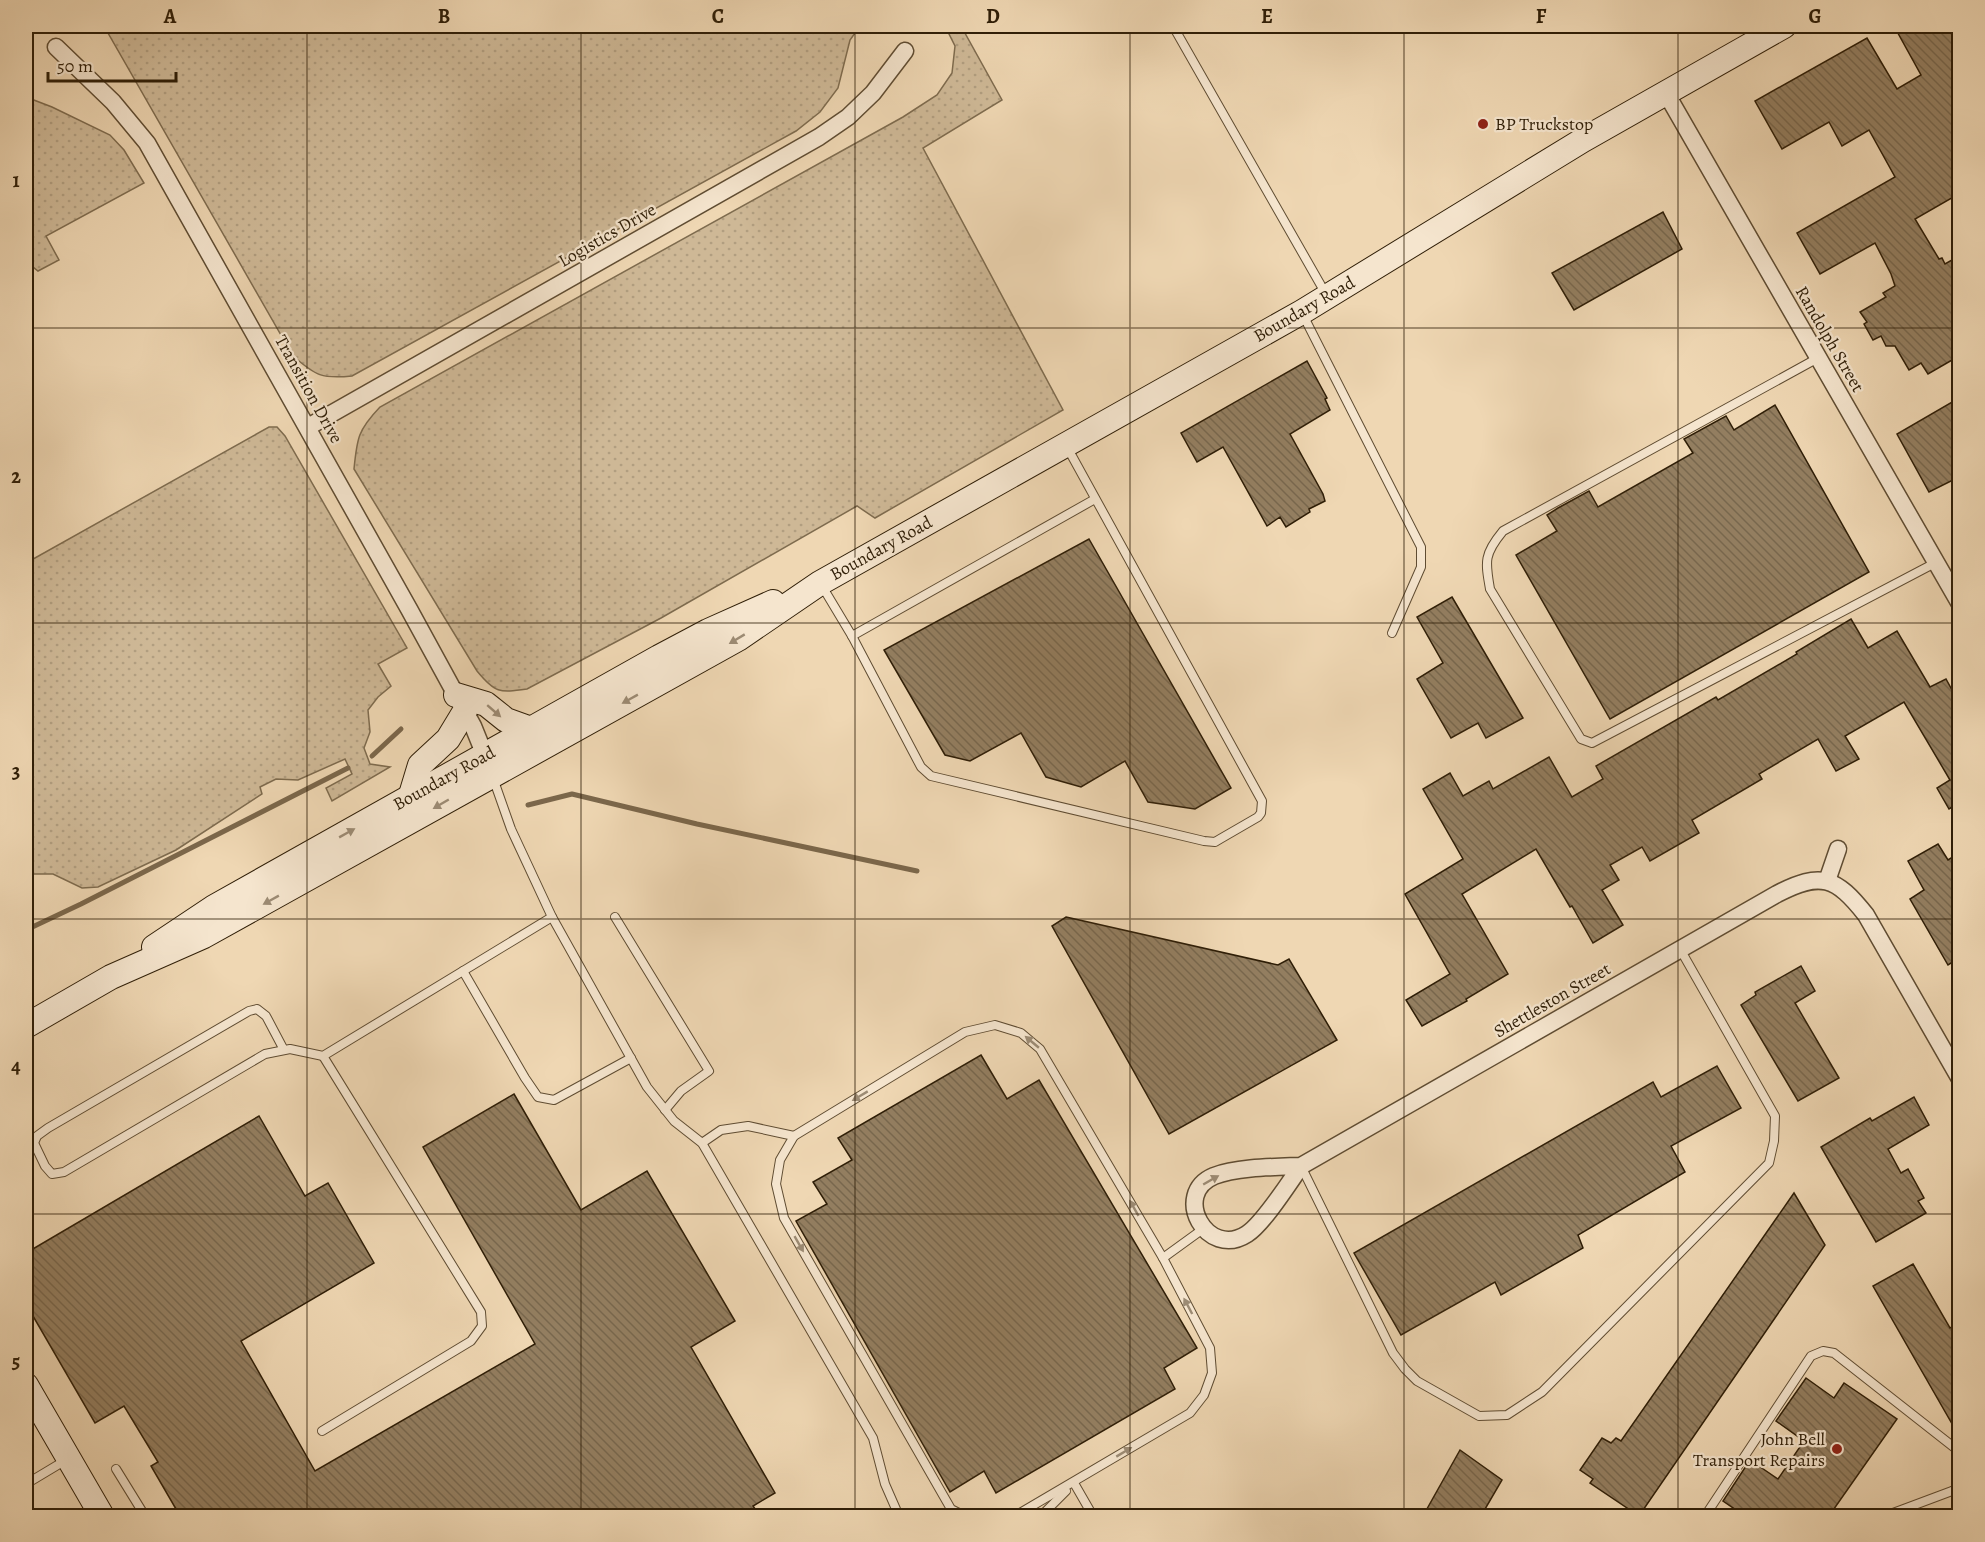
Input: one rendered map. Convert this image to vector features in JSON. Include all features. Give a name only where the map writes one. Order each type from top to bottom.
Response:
[{"type":"main road","name":"Boundary Road","points":[[26,1026],[111,977],[191,921],[410,798],[488,765],[738,639],[820,583],[1302,312],[1583,140],[1784,26]]},
{"type":"main road","name":"Boundary Road","points":[[111,977],[204,936],[488,765],[531,729],[708,631],[820,583]]},
{"type":"main road","points":[[410,798],[420,765],[448,739],[460,703],[486,704],[506,720],[531,729]]},
{"type":"main road","points":[[26,1385],[102,1516]]},
{"type":"street","name":"Transition Drive","points":[[56,47],[113,102],[147,143],[308,427],[460,703],[488,765]]},
{"type":"street","name":"Logistics Drive","points":[[308,427],[819,136],[848,117],[873,93],[905,51]]},
{"type":"street","name":"Randolph Street","points":[[1666,93],[1959,604]]},
{"type":"street","points":[[1838,849],[1827,881],[1838,885],[1852,897],[1866,915],[1959,1079]]},
{"type":"street","name":"Shettleston Street","points":[[1301,1166],[1254,1169],[1214,1176],[1195,1196],[1194,1205],[1203,1229],[1220,1240],[1240,1238],[1249,1233],[1301,1166],[1794,885],[1813,880],[1827,881]]},
{"type":"lane","points":[[1173,26],[1327,296]]},
{"type":"lane","points":[[1302,312],[1420,547],[1422,567],[1392,633]]},
{"type":"lane","points":[[1818,358],[1503,531],[1492,544],[1485,563],[1490,590],[1581,739],[1592,743],[1935,563]]},
{"type":"lane","points":[[820,583],[852,636],[921,767],[932,776],[1215,842],[1258,817],[1261,813],[1262,801],[1066,444]]},
{"type":"lane","points":[[852,636],[1095,499]]},
{"type":"lane","points":[[488,765],[511,829],[552,917],[647,1087],[674,1121],[702,1143],[873,1438],[885,1484],[899,1516]]},
{"type":"lane","points":[[284,1050],[266,1016],[257,1009],[249,1011],[48,1128],[37,1136],[34,1143],[45,1166],[52,1174],[64,1172],[265,1054],[290,1049],[323,1056],[552,917]]},
{"type":"lane","points":[[615,917],[709,1071],[681,1092],[665,1110]]},
{"type":"lane","points":[[1301,1166],[1393,1353],[1405,1369],[1417,1381],[1479,1416],[1507,1415],[1542,1392],[1769,1163],[1774,1141],[1775,1116],[1680,949]]},
{"type":"lane","points":[[463,971],[525,1078],[538,1096],[554,1100],[631,1058]]},
{"type":"lane","points":[[965,1516],[951,1509],[784,1218],[776,1184],[780,1160],[794,1136],[965,1032],[994,1025],[1021,1033],[1040,1048],[1163,1258],[1210,1348],[1212,1373],[1204,1395],[1190,1413],[1015,1516]]},
{"type":"lane","points":[[322,1431],[471,1341],[482,1326],[481,1312],[323,1056]]},
{"type":"lane","points":[[702,1143],[722,1130],[748,1126],[794,1136]]},
{"type":"lane","points":[[1163,1258],[1203,1229]]},
{"type":"lane","points":[[1705,1516],[1811,1356],[1823,1351],[1834,1353],[1959,1452]]},
{"type":"lane","points":[[26,1484],[68,1459]]},
{"type":"lane","points":[[116,1469],[145,1516]]},
{"type":"lane","points":[[1041,1516],[1074,1483]]},
{"type":"lane","points":[[1074,1483],[1093,1516]]},
{"type":"lane","points":[[1885,1516],[1956,1489],[1959,1506]]},
{"type":"shaded area","points":[[104,26],[860,26],[850,40],[838,88],[820,112],[796,131],[352,376],[333,377],[314,372],[293,356]]},
{"type":"shaded area","points":[[945,26],[961,26],[1002,100],[923,148],[1063,410],[875,518],[857,506],[661,618],[527,689],[504,691],[488,684],[477,671],[354,469],[356,449],[367,422],[380,407],[903,117],[937,95],[952,73],[955,46]]},
{"type":"shaded area","points":[[26,97],[110,135],[124,150],[144,183],[46,236],[59,260],[38,271],[28,263],[26,264]]},
{"type":"shaded area","points":[[269,427],[277,427],[285,436],[407,648],[378,664],[391,686],[368,710],[370,732],[364,748],[370,764],[390,767],[332,801],[326,788],[352,774],[345,759],[298,780],[276,779],[260,787],[262,794],[176,850],[98,887],[82,888],[53,874],[26,874],[26,563]]},
{"type":"building","points":[[1894,26],[1951,26],[1959,41],[1959,186],[1954,189],[1957,195],[1915,219],[1939,259],[1942,258],[1945,264],[1959,256],[1959,356],[1928,374],[1921,363],[1909,370],[1895,346],[1886,346],[1881,336],[1873,340],[1864,324],[1867,322],[1860,312],[1886,297],[1883,293],[1895,286],[1875,243],[1820,274],[1797,233],[1895,177],[1869,130],[1842,146],[1829,122],[1782,149],[1755,101],[1867,38],[1897,89],[1921,75]]},
{"type":"building","points":[[1663,212],[1682,249],[1574,310],[1552,273]]},
{"type":"building","points":[[1307,361],[1327,398],[1325,399],[1330,410],[1290,434],[1325,501],[1309,509],[1310,512],[1286,527],[1280,517],[1267,526],[1223,447],[1197,462],[1181,433]]},
{"type":"building","points":[[1959,398],[1959,477],[1929,492],[1897,434]]},
{"type":"building","points":[[1775,405],[1869,572],[1610,719],[1516,555],[1557,531],[1547,515],[1558,508],[1589,491],[1598,507],[1693,453],[1684,439],[1726,416],[1734,430]]},
{"type":"building","points":[[1089,539],[1231,788],[1195,809],[1148,802],[1125,761],[1081,787],[1046,777],[1021,733],[970,761],[945,755],[884,650]]},
{"type":"building","points":[[1452,597],[1523,718],[1486,738],[1478,723],[1451,738],[1417,679],[1443,663],[1417,617]]},
{"type":"building","points":[[1851,619],[1868,648],[1897,631],[1930,687],[1946,679],[1959,703],[1959,803],[1949,809],[1937,788],[1950,780],[1904,702],[1845,736],[1859,759],[1836,771],[1818,739],[1759,774],[1762,779],[1692,820],[1699,833],[1650,861],[1642,847],[1610,865],[1619,880],[1602,890],[1623,925],[1593,943],[1536,849],[1462,894],[1508,974],[1466,999],[1467,1001],[1422,1026],[1406,1000],[1450,974],[1405,894],[1463,859],[1423,789],[1450,773],[1463,796],[1489,781],[1493,789],[1549,757],[1572,797],[1603,779],[1596,766],[1716,697],[1718,700],[1797,654],[1796,652]]},
{"type":"building","points":[[1938,844],[1948,860],[1959,853],[1959,958],[1948,965],[1910,899],[1924,890],[1908,861]]},
{"type":"building","points":[[1066,917],[1278,965],[1289,959],[1337,1040],[1169,1134],[1052,926]]},
{"type":"building","points":[[1801,966],[1815,991],[1795,1003],[1839,1078],[1798,1101],[1741,1005],[1756,995],[1755,992]]},
{"type":"building","points":[[981,1055],[1007,1099],[1039,1080],[1197,1348],[1164,1368],[1175,1389],[996,1493],[984,1471],[950,1492],[796,1221],[827,1204],[813,1182],[852,1160],[838,1138]]},
{"type":"building","points":[[1717,1066],[1741,1108],[1671,1146],[1685,1172],[1578,1235],[1583,1248],[1501,1295],[1495,1282],[1401,1335],[1354,1253],[1653,1082],[1661,1097]]},
{"type":"building","points":[[514,1094],[581,1210],[647,1171],[735,1321],[691,1347],[775,1493],[753,1506],[760,1516],[180,1516],[151,1466],[158,1462],[124,1406],[95,1423],[26,1304],[26,1253],[259,1116],[305,1196],[328,1183],[374,1263],[241,1341],[315,1471],[535,1344],[423,1147]]},
{"type":"building","points":[[1914,1097],[1929,1125],[1888,1149],[1901,1173],[1908,1169],[1924,1198],[1918,1201],[1926,1213],[1876,1242],[1821,1147],[1870,1118],[1872,1121]]},
{"type":"building","points":[[1794,1193],[1825,1245],[1639,1516],[1590,1483],[1593,1479],[1580,1470],[1602,1438],[1611,1443],[1616,1438],[1621,1441]]},
{"type":"building","points":[[1913,1264],[1950,1328],[1959,1322],[1959,1436],[1873,1286]]},
{"type":"building","name":"John Bell Transport Repairs","points":[[1806,1378],[1834,1398],[1844,1383],[1897,1419],[1829,1516],[1745,1516],[1723,1501],[1750,1460],[1778,1479],[1804,1441],[1776,1421]]},
{"type":"building","points":[[1460,1450],[1502,1480],[1481,1516],[1423,1516]]},
{"type":"waterway","points":[[372,756],[401,729]]},
{"type":"waterway","points":[[26,930],[348,768]]},
{"type":"waterway","points":[[528,805],[572,794],[697,824],[917,871]]},
{"type":"place","name":"BP Truckstop","points":[[1483,124]]},
{"type":"place","name":"John Bell Transport Repairs","points":[[1837,1449]]}]
